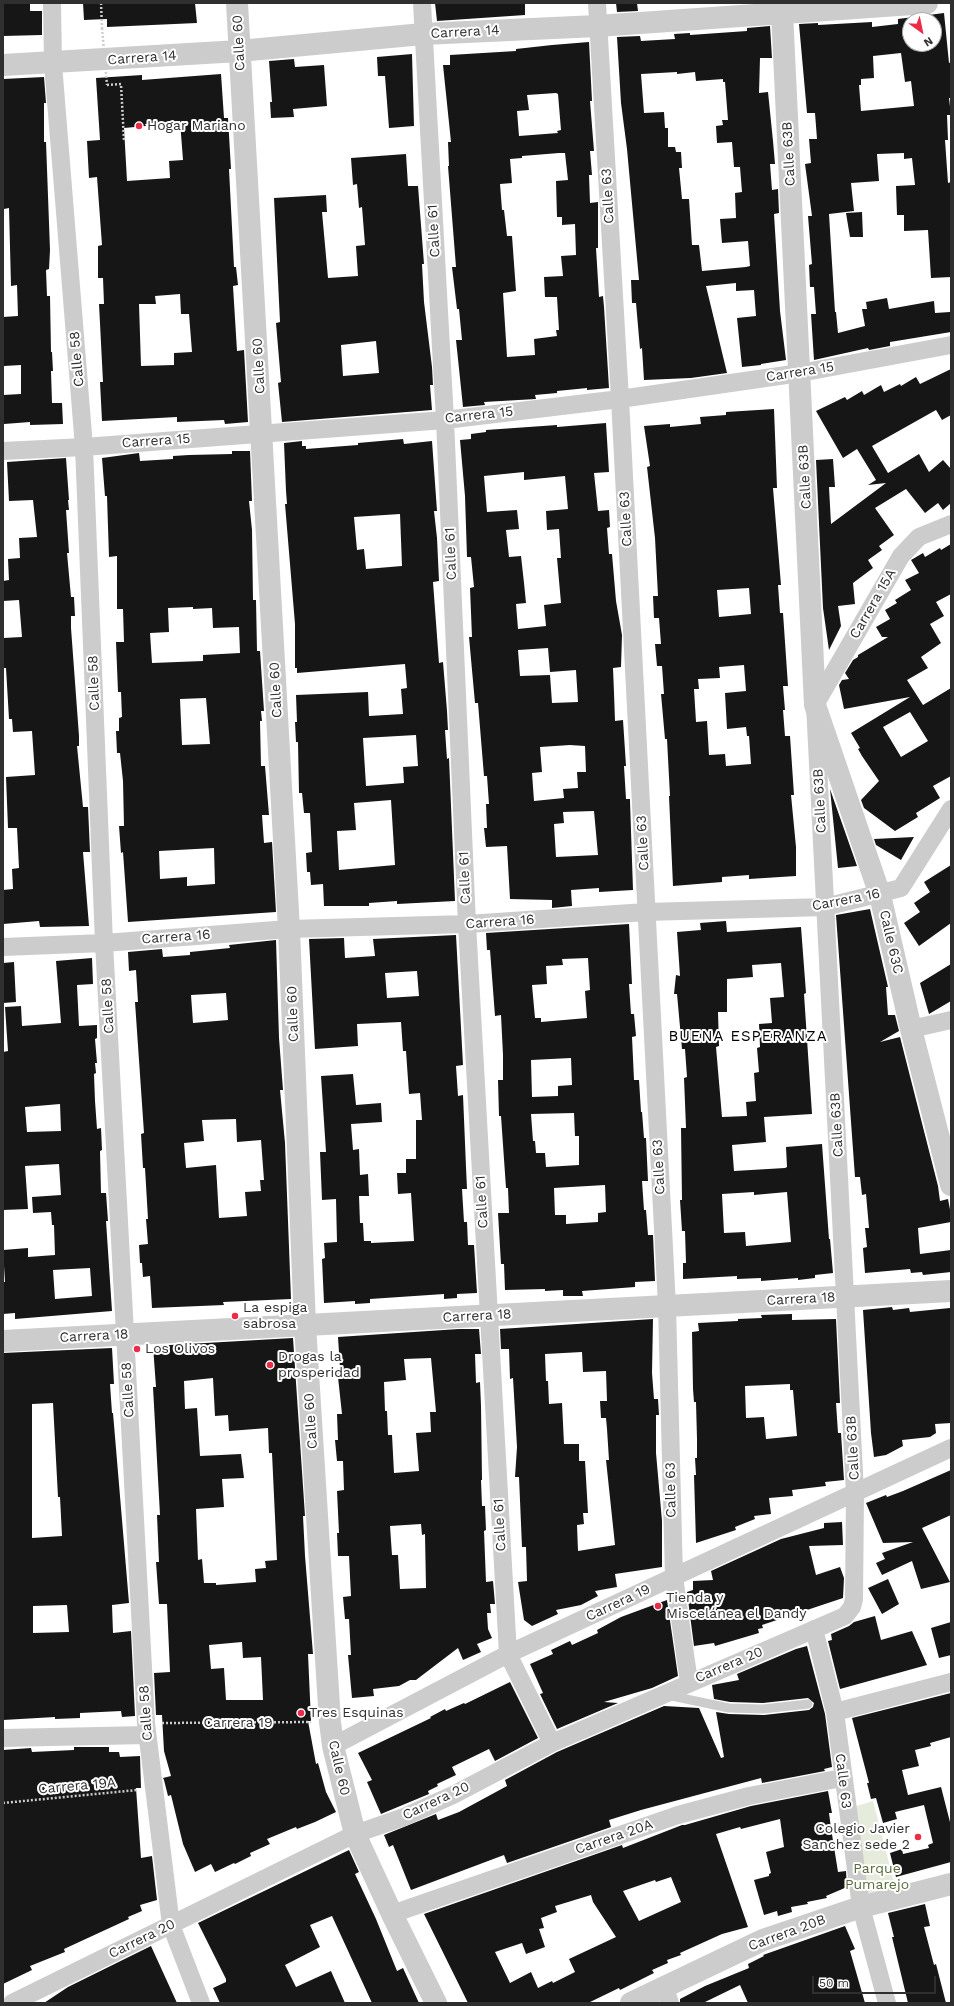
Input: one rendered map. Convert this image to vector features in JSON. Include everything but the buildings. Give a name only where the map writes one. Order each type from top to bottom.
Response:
[{"type":"street","name":"Calle 58","points":[[52,3],[53,64],[84,447],[104,943],[146,1729],[170,1925],[201,2003]]},
{"type":"street","name":"Calle 60","points":[[237,3],[263,433],[267,542],[289,929],[305,1325],[330,1722],[333,1746],[355,1834],[392,1914],[436,2003]]},
{"type":"street","name":"Calle 61","points":[[422,3],[445,420],[467,924],[508,1654],[552,1743]]},
{"type":"street","name":"Calle 63","points":[[596,3],[620,399],[667,1306],[674,1577],[689,1682]]},
{"type":"street","name":"Carrera 14","points":[[3,65],[53,64],[239,51],[423,34],[598,26],[782,7],[927,3]]},
{"type":"street","name":"Calle 63B","points":[[782,7],[825,907],[856,1493],[854,1599]]},
{"type":"street","name":"Carrera 15","points":[[3,451],[84,447],[445,420],[620,399],[800,373],[951,346]]},
{"type":"street","name":"Carrera 15A","points":[[815,705],[901,556],[919,537],[951,524]]},
{"type":"street","name":"Calle 63C","points":[[815,705],[880,894],[911,1029],[946,1144],[951,1185]]},
{"type":"street","name":"Carrera 16","points":[[3,947],[104,943],[289,929],[467,924],[646,912],[825,907],[900,888],[951,809]]},
{"type":"street","points":[[911,1029],[950,1019]]},
{"type":"street","name":"Carrera 18","points":[[3,1341],[951,1291]]},
{"type":"street","name":"Carrera 19","points":[[333,1746],[508,1654],[951,1448]]},
{"type":"street","name":"Carrera 20","points":[[12,2003],[355,1834],[404,1817],[453,1795],[552,1743],[689,1682],[845,1616],[852,1607],[854,1599]]},
{"type":"street","name":"Calle 63","points":[[814,1629],[835,1712],[842,1778],[861,1907],[887,2003]]},
{"type":"street","points":[[835,1712],[951,1682]]},
{"type":"street","points":[[3,1738],[146,1729]]},
{"type":"street","name":"Carrera 20A","points":[[392,1914],[678,1815],[749,1796],[842,1778]]},
{"type":"street","name":"Carrera 20B","points":[[631,2003],[667,1994],[763,1940],[861,1907],[951,1884]]},
{"type":"lane","points":[[662,1694],[728,1708],[763,1709],[808,1704]]},
{"type":"path","points":[[101,3],[107,85],[121,84],[124,141]]},
{"type":"path","name":"Carrera 19","points":[[146,1729],[330,1722]]},
{"type":"path","name":"Carrera 19A","points":[[3,1803],[153,1789]]},
{"type":"green space","name":"Parque Pumarejo","points":[[873,1801],[896,1890],[865,1897],[850,1808]]},
{"type":"place","name":"Hogar Mariano","points":[[139,126]]},
{"type":"place","name":"La espiga sabrosa","points":[[235,1316]]},
{"type":"place","name":"Los Olivos","points":[[137,1349]]},
{"type":"place","name":"Drogas la prosperidad","points":[[270,1365]]},
{"type":"place","name":"Tienda y Miscelánea el Dandy","points":[[658,1606]]},
{"type":"place","name":"Tres Esquinas","points":[[301,1713]]},
{"type":"place","name":"Colegio Javier Sanchez sede 2","points":[[918,1837]]},
{"type":"district","name":"BUENA ESPERANZA","points":[[748,1037]]}]
